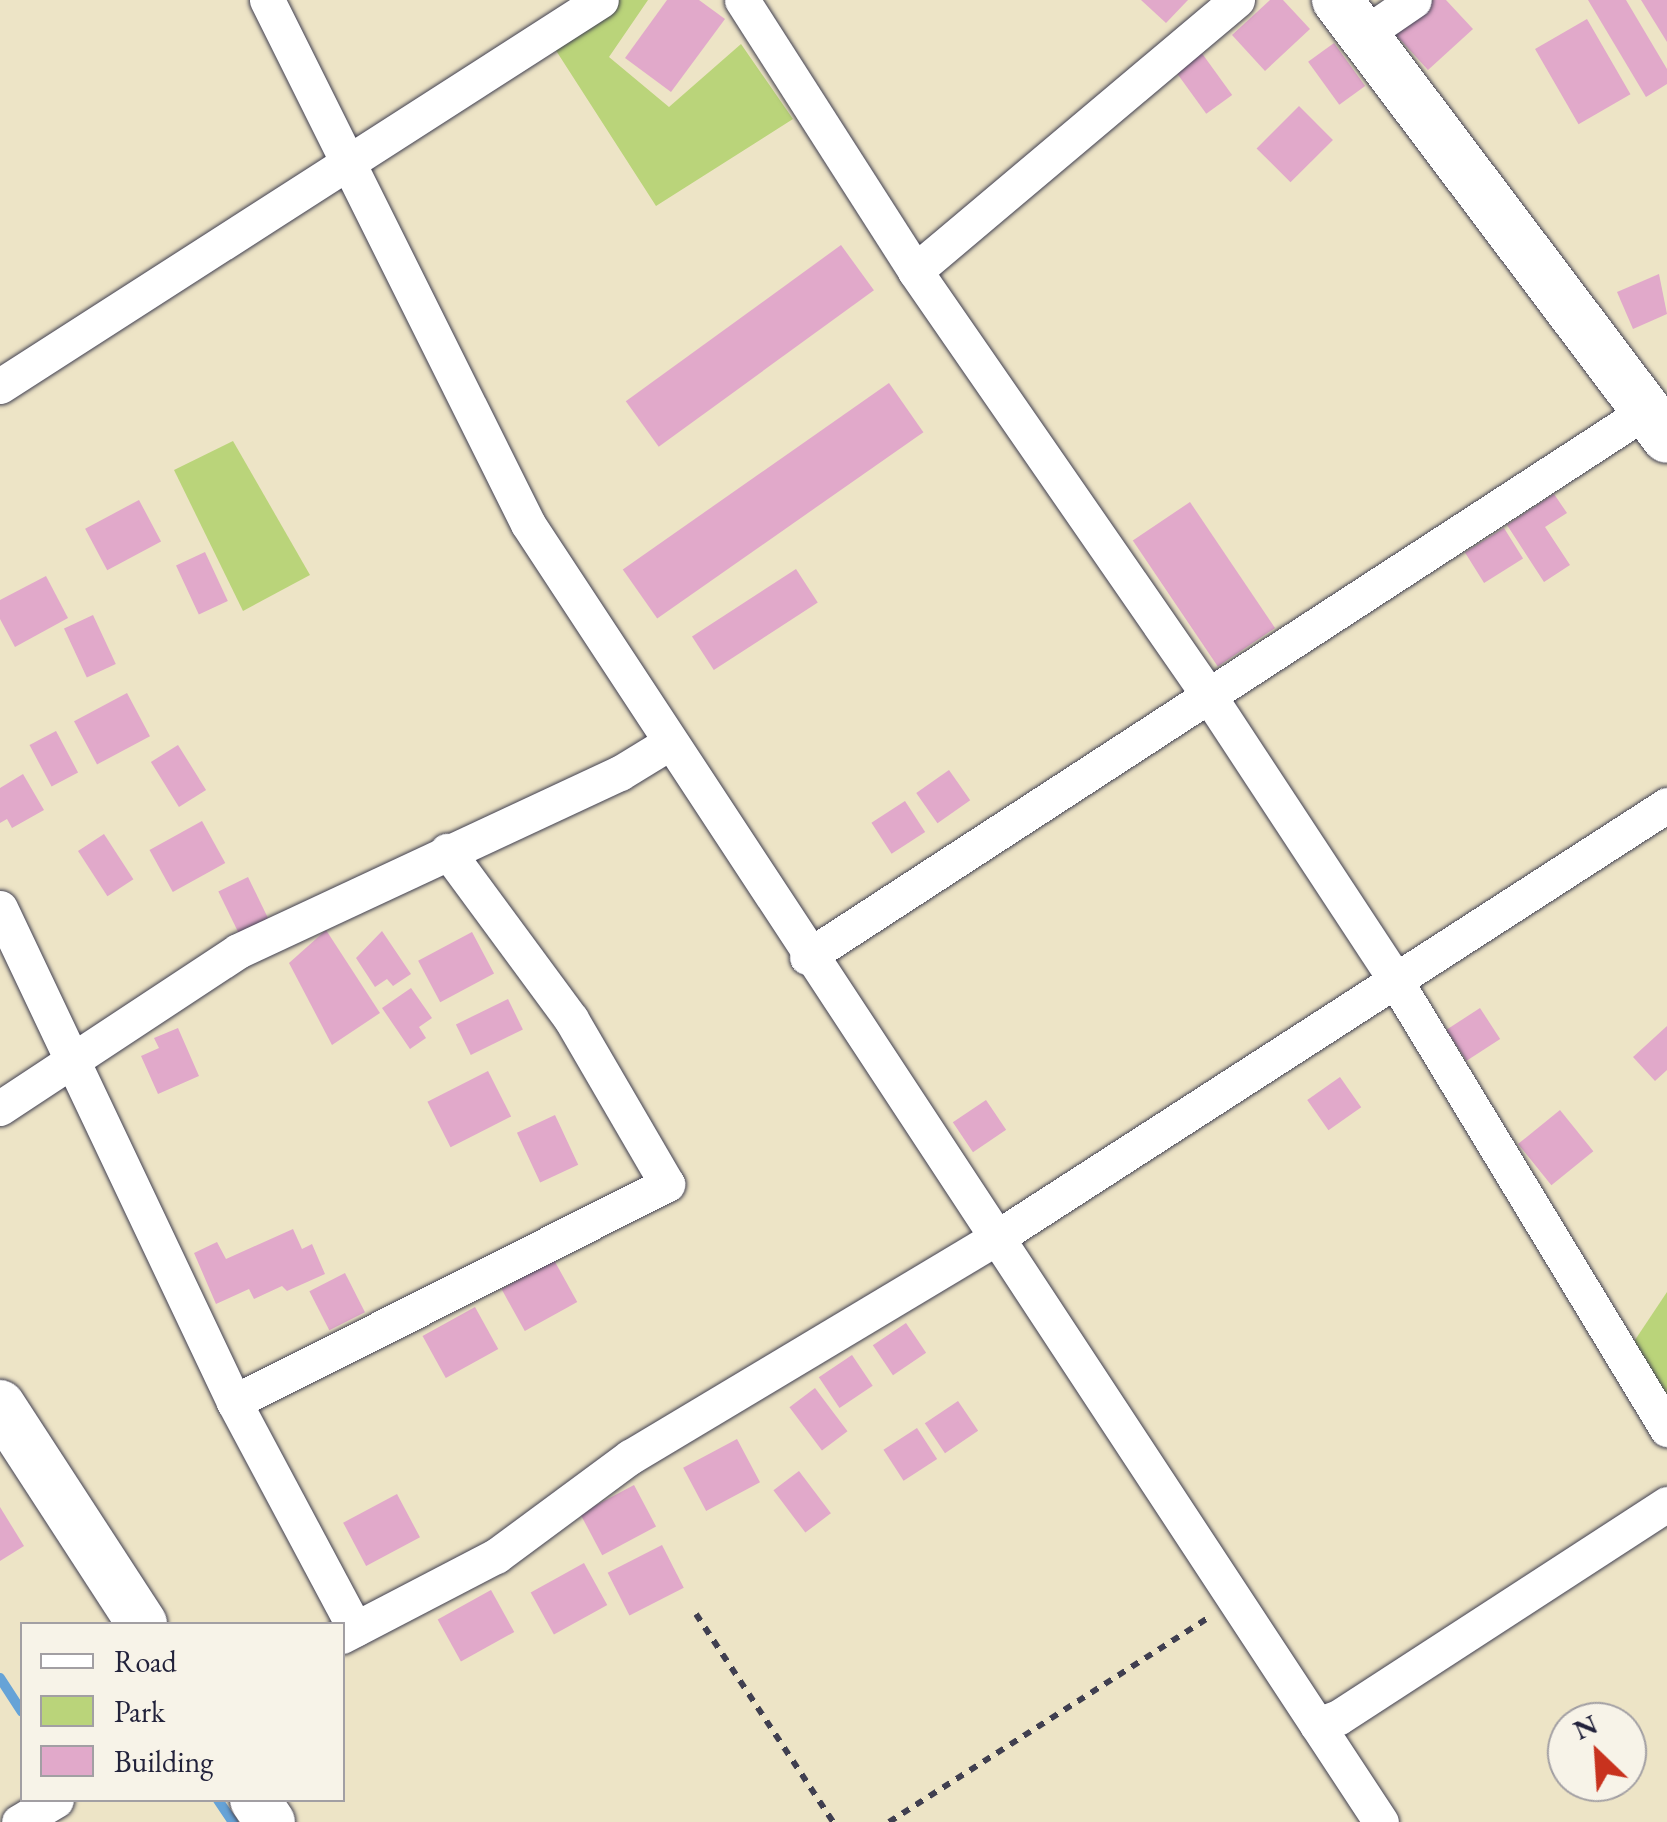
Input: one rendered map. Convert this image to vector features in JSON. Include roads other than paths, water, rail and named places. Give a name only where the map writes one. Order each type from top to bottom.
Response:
[{"type":"street","points":[[268,0],[528,524],[807,957],[1237,1599],[1381,1822]]},
{"type":"street","points":[[0,386],[601,0]]},
{"type":"street","points":[[742,0],[915,272],[1212,699],[1394,981],[1667,1430]]},
{"type":"street","points":[[915,272],[1237,0]]},
{"type":"street","points":[[807,957],[1212,699],[1656,425],[1352,17],[1414,0]]},
{"type":"street","points":[[0,1108],[238,951],[620,774],[670,743]]},
{"type":"street","points":[[349,1632],[496,1556],[630,1457],[993,1240],[1667,806]]},
{"type":"street","points":[[234,1402],[667,1184],[571,1019],[448,852]]},
{"type":"street","points":[[0,908],[75,1059],[234,1402],[344,1622]]},
{"type":"street","points":[[0,1405],[141,1622]]},
{"type":"street","points":[[1318,1725],[1339,1717],[1667,1504]]},
{"type":"street","points":[[18,1822],[53,1802]]},
{"type":"waterway","points":[[0,1678],[20,1709]]},
{"type":"waterway","points":[[219,1802],[233,1822]]}]
